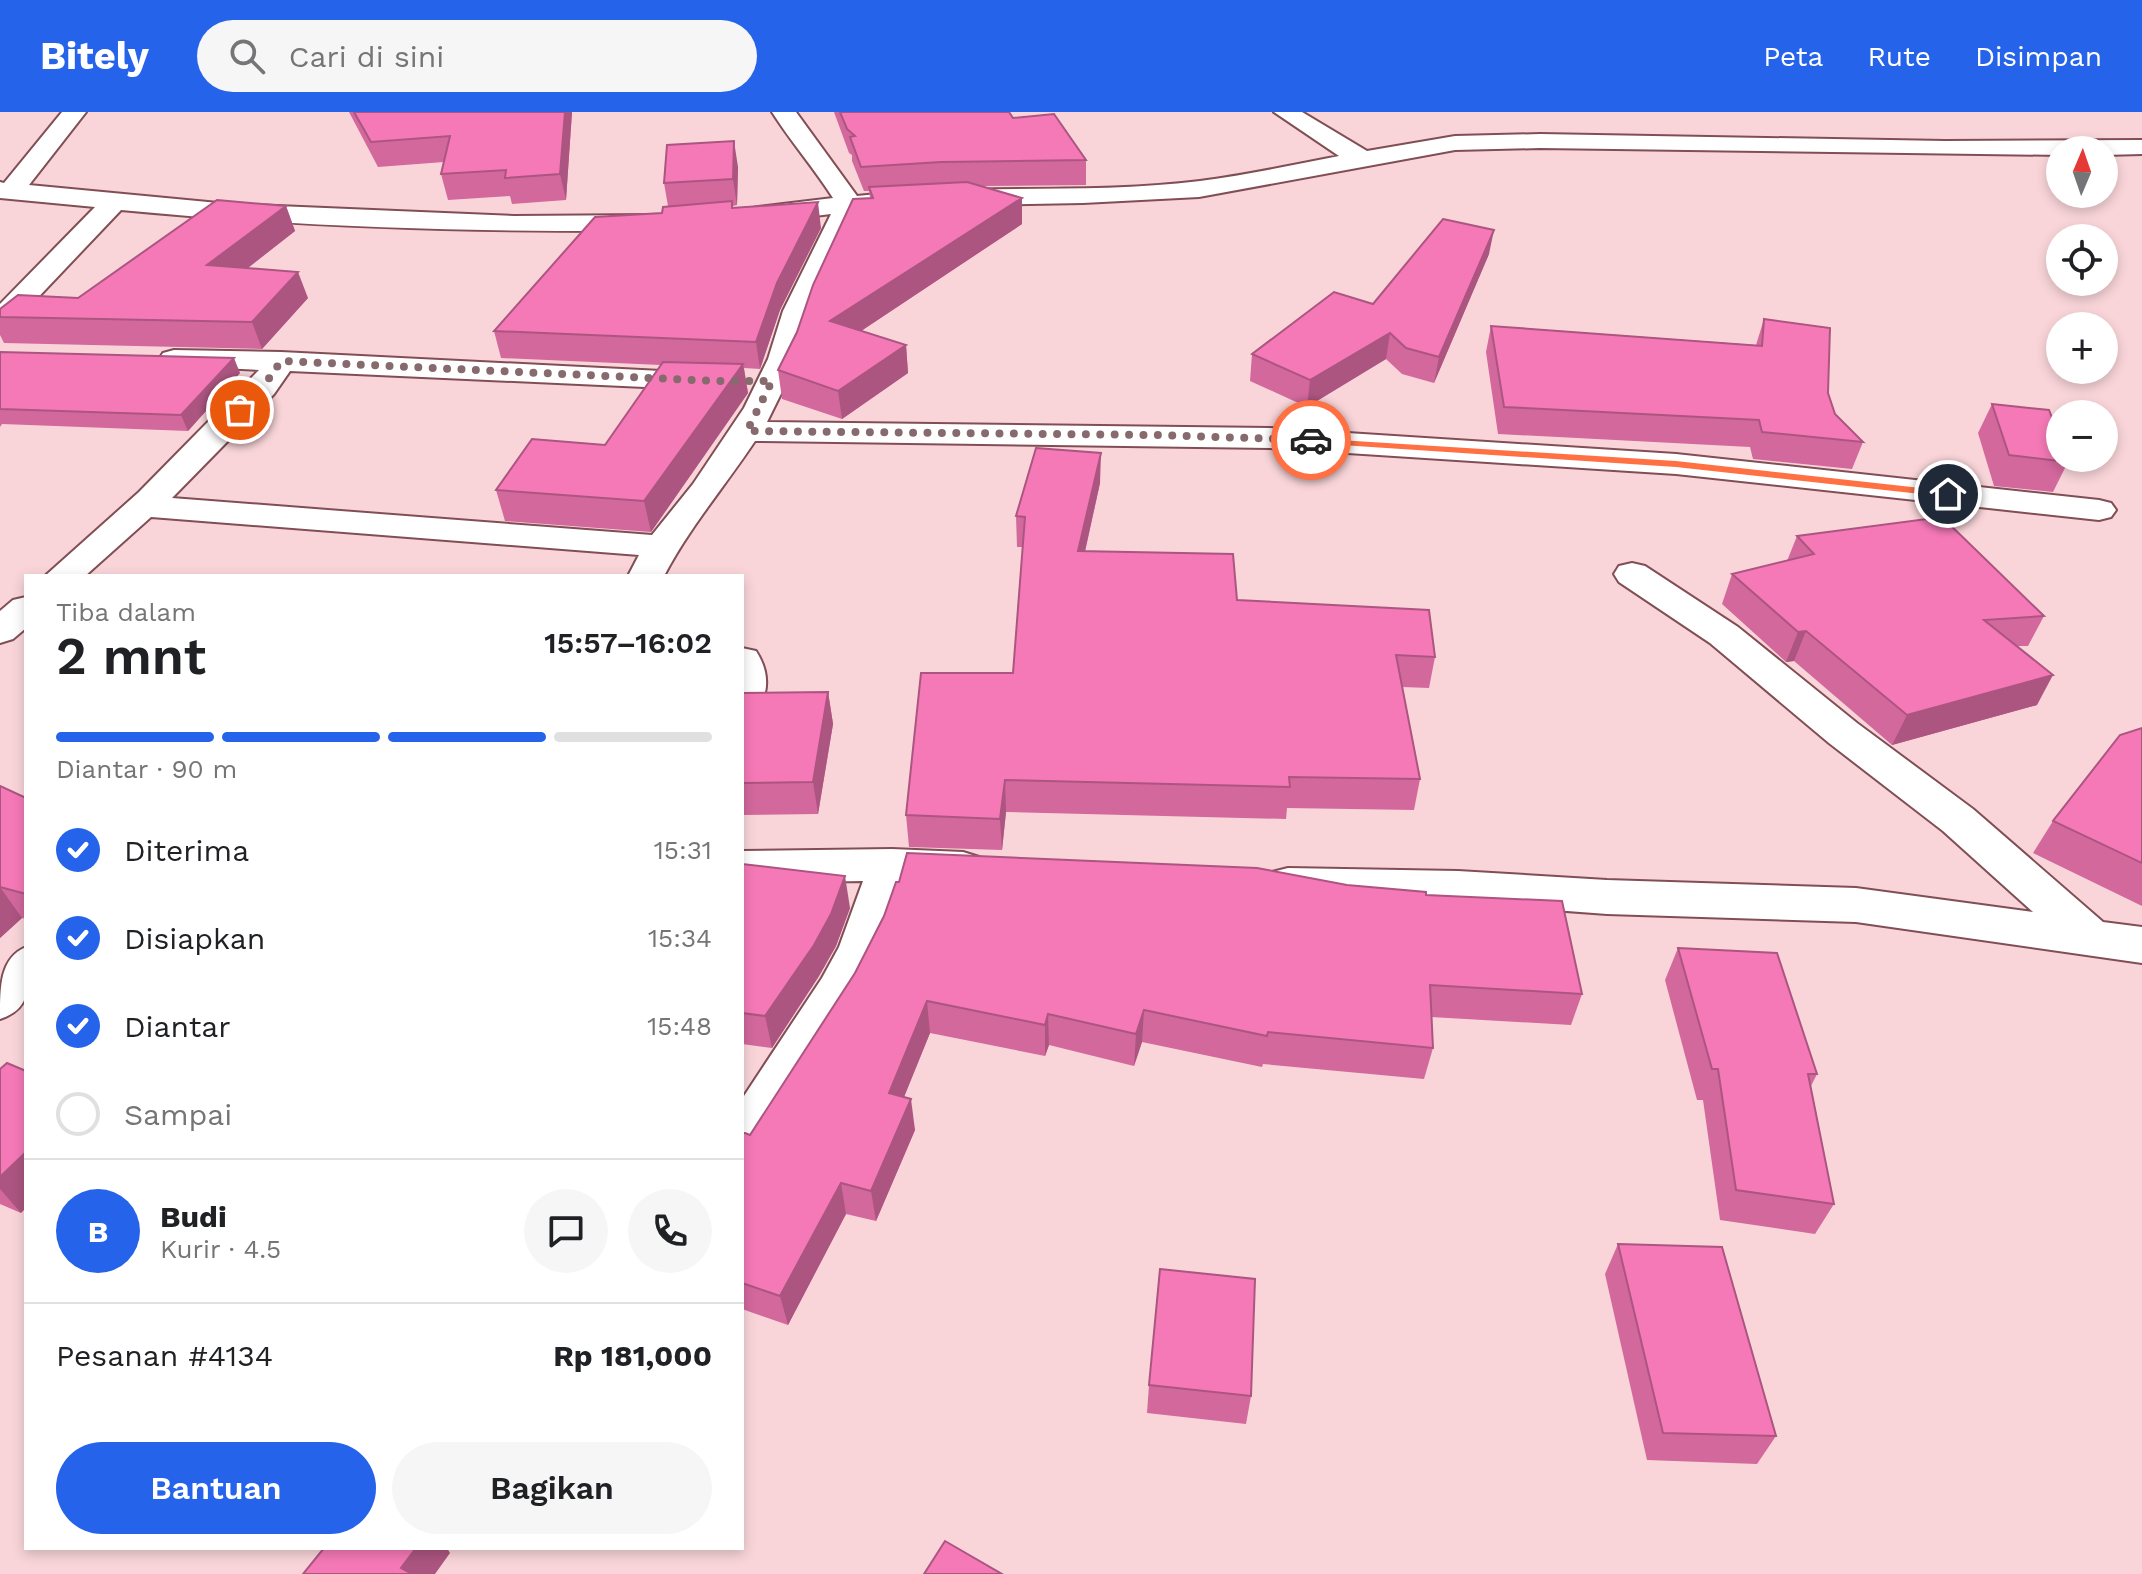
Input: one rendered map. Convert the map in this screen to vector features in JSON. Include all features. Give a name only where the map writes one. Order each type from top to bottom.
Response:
[{"type":"street","points":[[6,190],[74,112]]},
{"type":"street","points":[[784,112],[849,204]]},
{"type":"street","points":[[1286,112],[1365,160]]},
{"type":"street","points":[[739,217],[905,198],[1177,191],[1233,185],[1455,143],[2142,147]]},
{"type":"street","points":[[6,190],[229,212],[514,224],[680,221]]},
{"type":"street","points":[[0,321],[114,202]]},
{"type":"street","points":[[143,506],[654,561],[747,431],[772,381],[798,311],[849,204]]},
{"type":"street","points":[[148,358],[772,381]]},
{"type":"street","points":[[65,574],[143,506],[263,387],[281,361]]},
{"type":"street","points":[[747,431],[1270,438],[1676,464],[2099,510]]},
{"type":"street","points":[[1632,574],[1724,635],[1843,733],[1958,820],[2092,939]]},
{"type":"street","points":[[0,631],[24,610]]},
{"type":"street","points":[[744,664],[748,673],[744,694]]},
{"type":"street","points":[[744,1139],[840,990],[862,947],[892,865]]},
{"type":"street","points":[[744,867],[892,865],[998,870]]},
{"type":"street","points":[[1254,883],[1458,887],[1607,897],[1856,905],[2142,945]]},
{"type":"street","points":[[0,1000],[24,968]]},
{"type":"building","points":[[354,112],[565,112],[560,174],[505,178],[506,170],[441,174],[450,136],[371,142]]},
{"type":"building","points":[[840,112],[1009,112],[1013,118],[1054,114],[1086,160],[941,162],[861,167],[850,137],[855,136],[847,129]]},
{"type":"building","points":[[734,141],[733,179],[664,183],[667,145]]},
{"type":"building","points":[[967,182],[1022,198],[830,321],[906,345],[838,391],[778,370],[853,199],[873,198],[869,187]]},
{"type":"building","points":[[217,200],[286,206],[207,265],[298,272],[252,322],[0,317],[0,309],[18,295],[78,298]]},
{"type":"building","points":[[732,201],[732,208],[818,202],[777,283],[756,342],[494,331],[595,217],[662,213],[663,207]]},
{"type":"building","points":[[1443,219],[1494,230],[1439,357],[1406,348],[1390,333],[1310,380],[1252,354],[1334,292],[1373,304]]},
{"type":"building","points":[[1764,319],[1830,328],[1828,393],[1835,414],[1863,442],[1762,432],[1759,420],[1504,407],[1491,326],[1762,346]]},
{"type":"building","points":[[0,352],[234,358],[181,415],[0,409]]},
{"type":"building","points":[[663,362],[743,364],[644,501],[496,490],[532,439],[605,445]]},
{"type":"building","points":[[1992,404],[2046,410],[2046,459],[2009,455]]},
{"type":"building","points":[[1036,448],[1101,453],[1078,551],[1233,554],[1237,600],[1429,610],[1435,657],[1396,655],[1420,779],[1289,777],[1290,787],[1005,780],[1000,819],[906,815],[921,673],[1013,673],[1025,517],[1016,516]]},
{"type":"building","points":[[1942,517],[2044,616],[1984,620],[2053,675],[1907,715],[1806,631],[1798,632],[1732,574],[1814,554],[1797,536]]},
{"type":"building","points":[[828,692],[813,782],[744,783],[744,693]]},
{"type":"building","points":[[2142,728],[2142,863],[2053,821],[2120,735]]},
{"type":"building","points":[[0,786],[24,797],[24,893],[0,887]]},
{"type":"building","points":[[907,853],[1257,868],[1347,885],[1426,892],[1426,895],[1562,901],[1582,994],[1430,985],[1433,1048],[1268,1032],[1267,1036],[1144,1010],[1136,1034],[1048,1014],[1045,1025],[927,1001],[889,1093],[911,1099],[871,1191],[841,1183],[780,1296],[744,1284],[744,1133],[750,1135],[855,973],[884,916],[896,882],[899,882]]},
{"type":"building","points":[[744,864],[845,876],[831,914],[814,945],[765,1016],[744,1013]]},
{"type":"building","points":[[1678,948],[1777,953],[1817,1074],[1808,1074],[1834,1204],[1736,1190],[1718,1069],[1712,1069]]},
{"type":"building","points":[[7,1063],[24,1070],[24,1154],[0,1177],[0,1069]]},
{"type":"building","points":[[1618,1244],[1722,1247],[1776,1436],[1663,1433]]},
{"type":"building","points":[[1160,1269],[1255,1279],[1251,1396],[1149,1385]]},
{"type":"building","points":[[945,1541],[1002,1574],[924,1574]]},
{"type":"building","points":[[322,1550],[414,1550],[401,1568],[412,1574],[303,1574]]},
{"type":"way so far","points":[[240,410],[263,387],[281,361],[772,381],[747,431],[1154,435],[1311,440]]},
{"type":"route","points":[[1311,440],[1676,464],[1948,494]]}]
